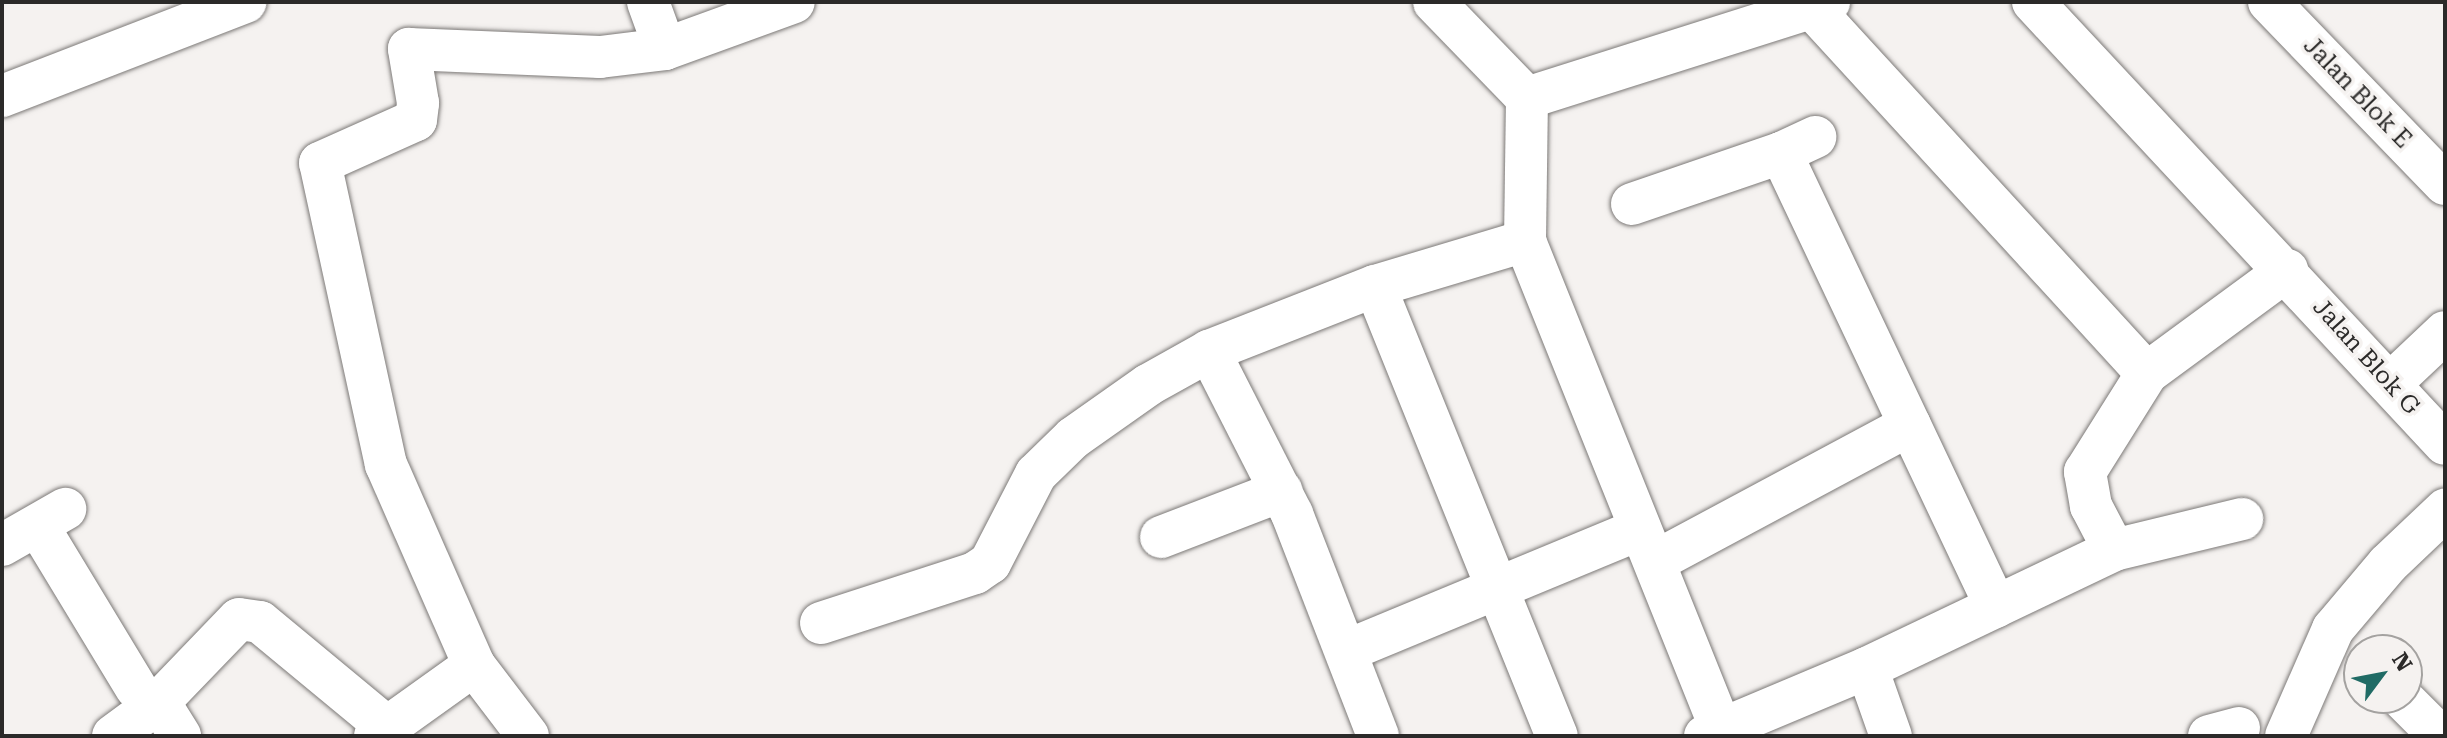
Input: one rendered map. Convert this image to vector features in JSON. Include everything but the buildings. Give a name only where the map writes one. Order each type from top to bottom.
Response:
[{"type":"street","points":[[2,96],[245,2]]},
{"type":"street","points":[[648,2],[665,49]]},
{"type":"street","points":[[528,736],[474,665],[386,465],[320,163],[416,120],[418,103],[409,49],[600,57],[665,49],[794,2]]},
{"type":"street","points":[[1434,2],[1527,98],[1525,241],[1648,545],[1713,733],[1867,668],[2114,550],[2242,519]]},
{"type":"street","name":"Jalan Blok G","points":[[2033,2],[2287,270],[2445,444]]},
{"type":"street","name":"Jalan Blok E","points":[[2269,2],[2445,184]]},
{"type":"street","points":[[1527,98],[1820,5],[2147,373]]},
{"type":"street","points":[[1632,204],[1798,145],[1910,425],[1996,607]]},
{"type":"street","points":[[821,623],[975,573],[990,563],[1036,474],[1073,438],[1148,385],[1209,351],[1375,286],[1525,241]]},
{"type":"street","points":[[2114,550],[2088,497],[2085,472],[2147,373],[2287,270]]},
{"type":"street","points":[[1375,286],[1557,736]]},
{"type":"street","points":[[2391,383],[2445,332]]},
{"type":"street","points":[[1209,351],[1281,491],[1348,650],[1378,736]]},
{"type":"street","points":[[1348,650],[1498,589],[1648,545],[1910,425]]},
{"type":"street","points":[[1161,537],[1281,491]]},
{"type":"street","points":[[2350,634],[2388,564],[2445,510]]},
{"type":"street","points":[[35,527],[158,709]]},
{"type":"street","points":[[113,736],[158,709],[239,619],[260,622],[382,732],[474,665]]},
{"type":"street","points":[[2286,736],[2343,647]]},
{"type":"street","points":[[1867,668],[1891,736]]},
{"type":"street","points":[[2418,714],[2440,736]]}]
